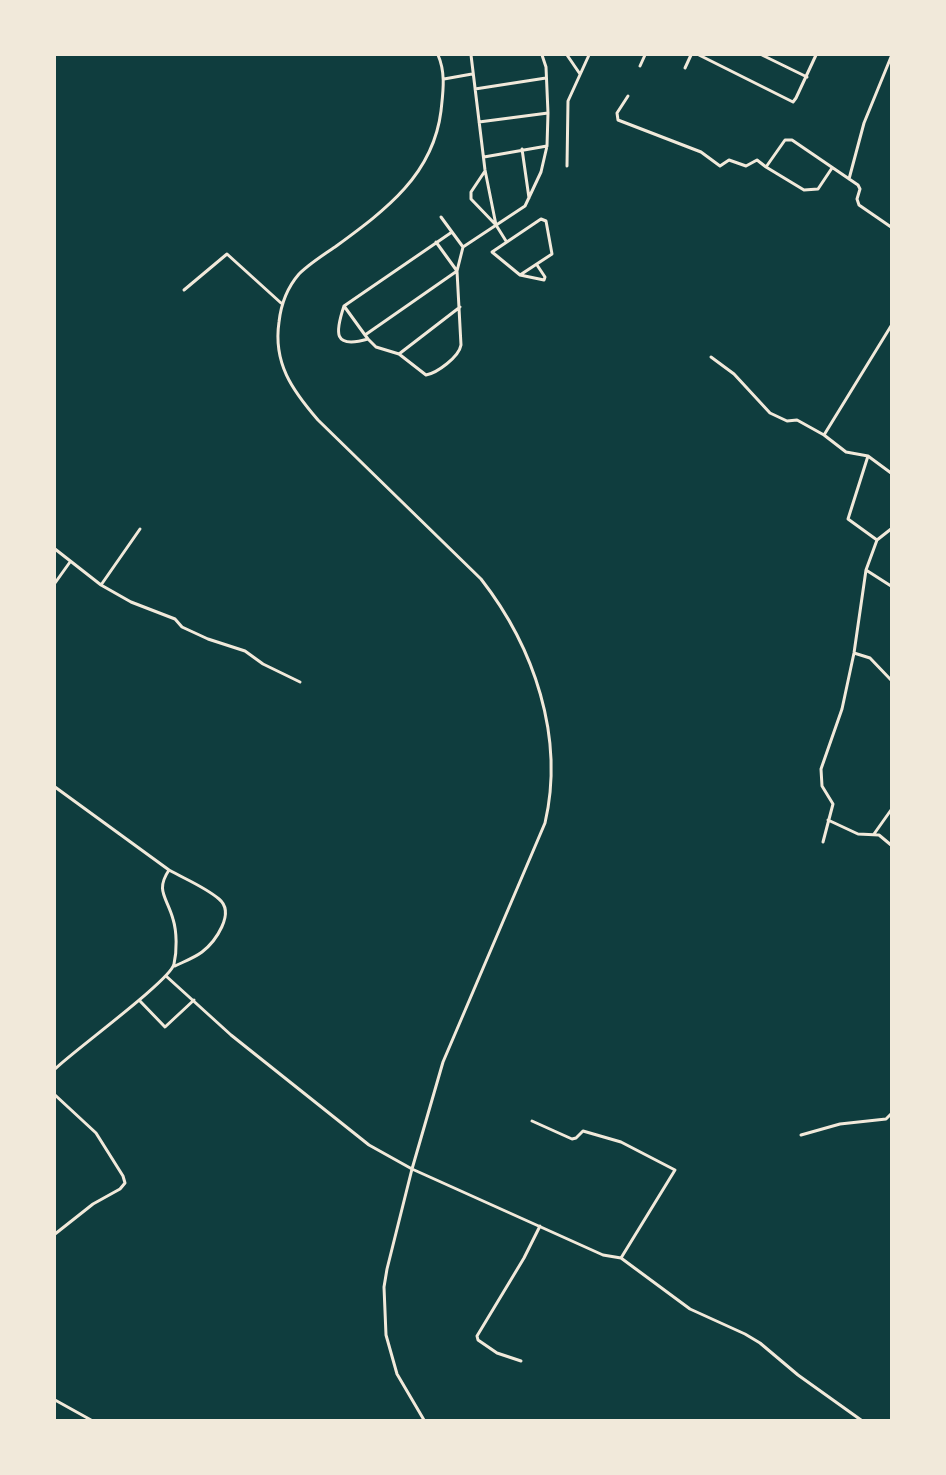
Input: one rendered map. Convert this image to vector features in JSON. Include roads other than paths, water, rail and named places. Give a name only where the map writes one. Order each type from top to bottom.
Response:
[{"type":"street","points":[[424,1420],[397,1374],[384,1320],[384,1287],[387,1269],[412,1168],[443,1062],[545,823],[551,787],[550,742],[544,710],[532,669],[498,601],[481,579],[318,420],[299,398],[285,375],[277,347],[281,303],[300,273],[385,210],[410,184],[426,160],[439,126],[444,79],[438,55]]},
{"type":"street","points":[[472,55],[472,74],[485,170],[496,225]]},
{"type":"street","points":[[344,306],[366,337],[376,347],[400,354],[426,375],[433,373],[459,353],[461,345],[457,271],[462,247],[521,210],[529,198],[544,166],[548,113],[546,78],[542,55]]},
{"type":"street","points":[[567,55],[580,74]]},
{"type":"street","points":[[567,166],[567,108],[589,55]]},
{"type":"street","points":[[640,66],[646,55]]},
{"type":"street","points":[[685,68],[691,55]]},
{"type":"street","points":[[699,55],[791,101],[795,100],[816,55]]},
{"type":"street","points":[[762,55],[807,77]]},
{"type":"street","points":[[849,179],[864,123],[891,56]]},
{"type":"street","points":[[444,79],[472,74]]},
{"type":"street","points":[[475,89],[546,78]]},
{"type":"street","points":[[628,96],[617,113],[618,120],[701,152],[720,166],[728,160],[746,166],[757,160],[804,190],[811,191],[818,189],[832,168]]},
{"type":"street","points":[[479,122],[548,113]]},
{"type":"street","points":[[766,167],[785,140],[789,138],[859,187],[857,199],[859,205],[891,227]]},
{"type":"street","points":[[484,157],[547,146]]},
{"type":"street","points":[[522,149],[529,198]]},
{"type":"street","points":[[485,170],[470,196],[496,225],[506,241]]},
{"type":"street","points":[[441,217],[462,247]]},
{"type":"street","points":[[520,275],[537,264],[551,256],[553,251],[544,220],[540,219],[492,252],[520,275],[544,280],[545,277],[537,264]]},
{"type":"street","points":[[452,232],[344,306],[337,334],[338,338],[342,342],[356,342],[366,337],[457,271]]},
{"type":"street","points":[[436,242],[457,271]]},
{"type":"street","points":[[184,290],[227,254],[281,303]]},
{"type":"street","points":[[400,354],[460,307]]},
{"type":"street","points":[[824,435],[891,326]]},
{"type":"street","points":[[711,357],[734,374],[770,413],[787,421],[797,420],[824,435],[846,452],[868,456],[891,473]]},
{"type":"street","points":[[868,456],[848,519],[877,540]]},
{"type":"street","points":[[101,584],[140,529]]},
{"type":"street","points":[[823,842],[833,804],[822,786],[821,769],[842,710],[854,653],[866,570],[877,540],[891,529]]},
{"type":"street","points":[[55,549],[101,584],[131,602],[175,619],[182,627],[208,640],[245,651],[263,664],[300,682]]},
{"type":"street","points":[[55,583],[70,562]]},
{"type":"street","points":[[866,570],[891,586]]},
{"type":"street","points":[[854,653],[870,658],[891,680]]},
{"type":"street","points":[[55,787],[169,870],[220,900],[226,910],[225,919],[219,930],[202,952],[174,967],[139,1000],[72,1053],[55,1069]]},
{"type":"street","points":[[873,834],[891,810]]},
{"type":"street","points":[[828,820],[858,834],[879,835],[891,845]]},
{"type":"street","points":[[169,870],[161,885],[162,893],[174,920],[176,947],[174,967]]},
{"type":"street","points":[[166,976],[231,1035],[369,1145],[412,1168],[603,1255],[621,1258],[690,1309],[745,1334],[760,1343],[798,1375],[861,1420]]},
{"type":"street","points":[[139,1000],[165,1027],[194,1000]]},
{"type":"street","points":[[55,1095],[96,1133],[123,1176],[125,1183],[120,1190],[93,1204],[55,1234]]},
{"type":"street","points":[[801,1135],[840,1124],[886,1119],[891,1114]]},
{"type":"street","points":[[532,1121],[572,1139],[576,1138],[583,1131],[620,1142],[675,1170],[621,1258]]},
{"type":"street","points":[[521,1361],[485,1346],[478,1340],[477,1336],[524,1258],[540,1226]]},
{"type":"street","points":[[55,1400],[91,1420]]}]
